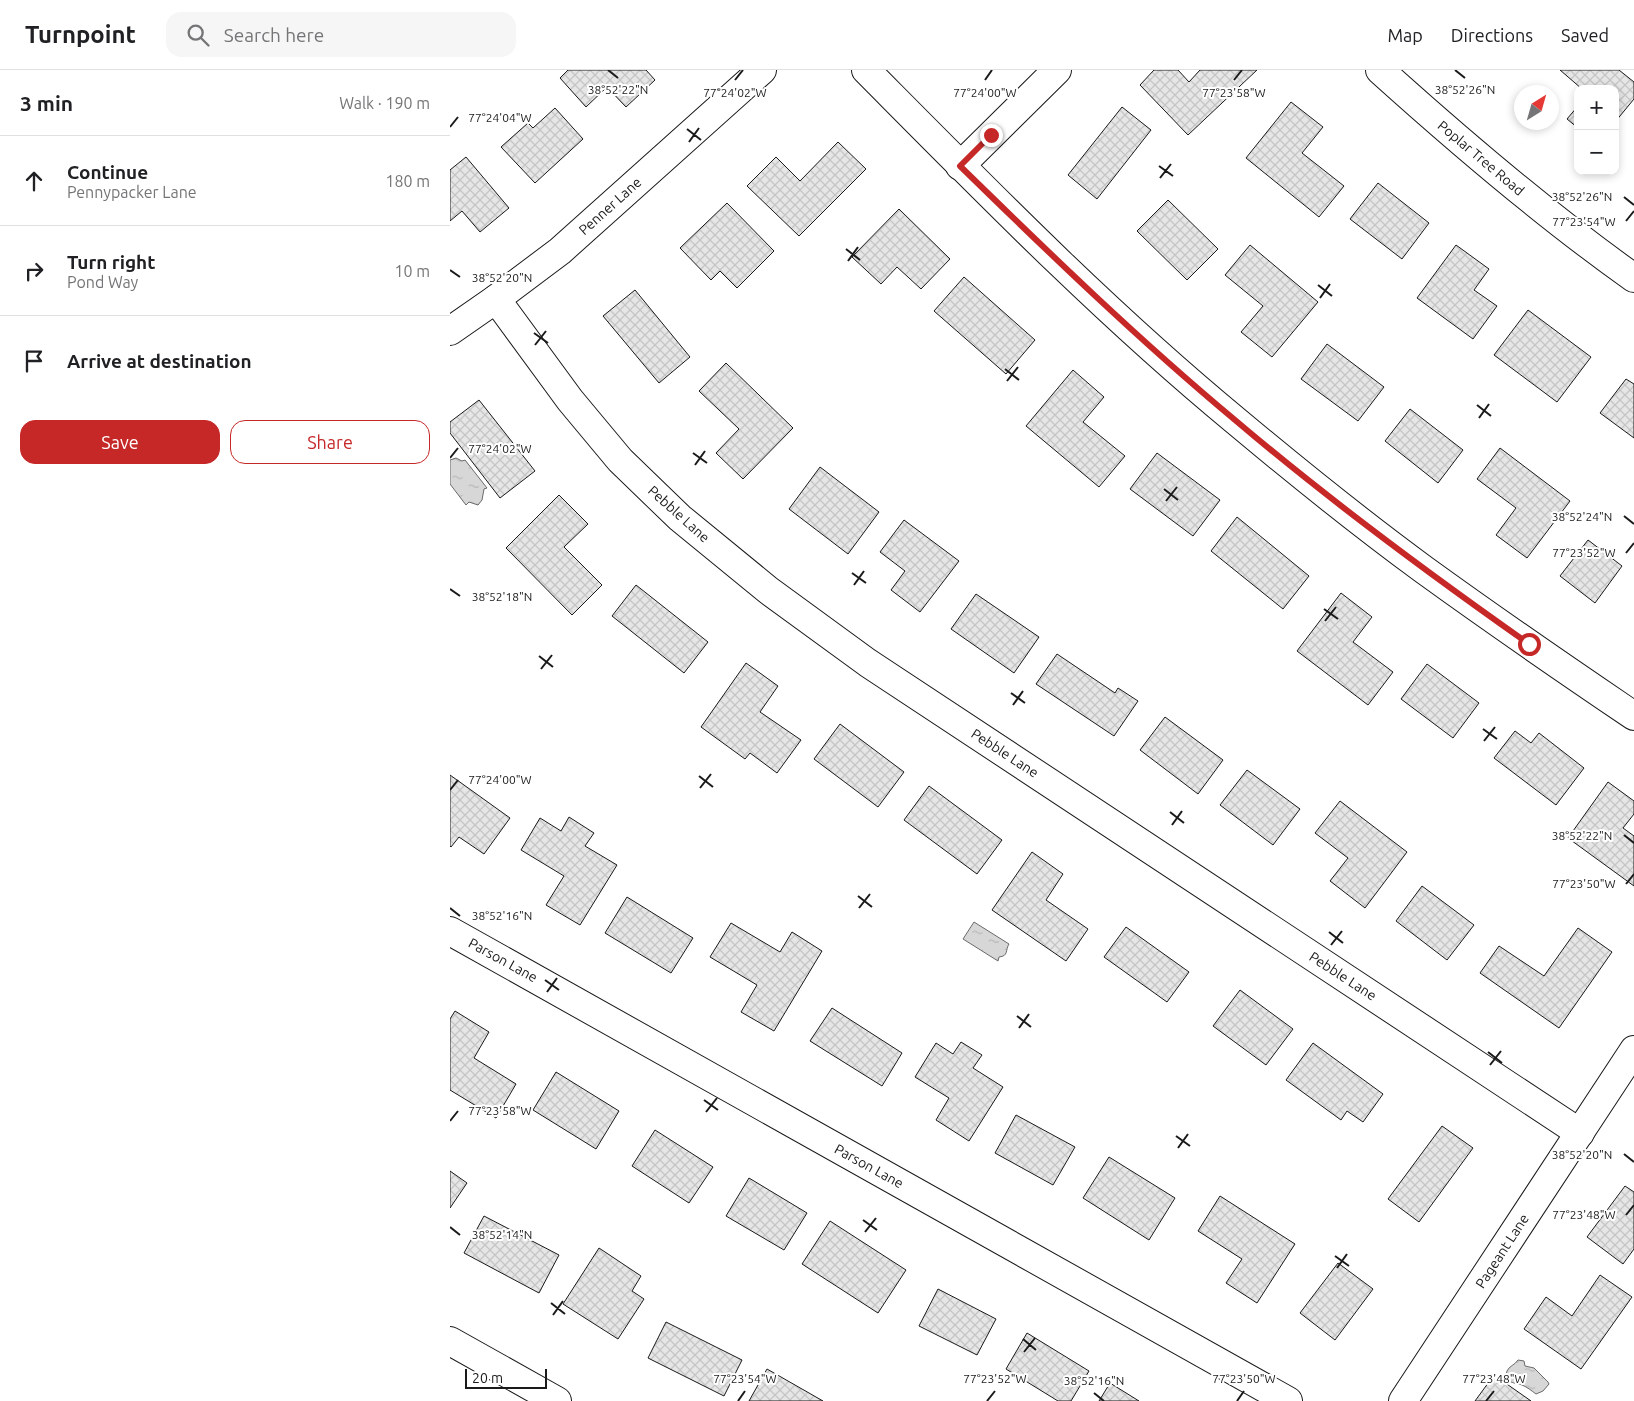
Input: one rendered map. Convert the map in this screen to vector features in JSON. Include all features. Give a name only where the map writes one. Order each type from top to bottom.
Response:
[{"type":"street","name":"Penner Lane","points":[[450,331],[560,251],[762,70]]},
{"type":"street","points":[[866,70],[1050,254],[1123,322],[1234,420],[1421,567],[1634,716]]},
{"type":"street","points":[[960,166],[1057,70]]},
{"type":"street","name":"Poplar Tree Road","points":[[1380,70],[1516,188],[1634,278]]},
{"type":"street","name":"Pebble Lane","points":[[496,299],[570,400],[620,460],[680,518],[768,590],[868,662],[1580,1132]]},
{"type":"street","name":"Parson Lane","points":[[450,931],[1288,1401]]},
{"type":"street","name":"Pageant Lane","points":[[1403,1401],[1634,1050]]},
{"type":"street","points":[[450,1341],[542,1397]]},
{"type":"water","points":[[456,458],[462,461],[465,460],[487,488],[484,489],[482,500],[478,505],[469,502],[466,505],[450,484],[450,460]]},
{"type":"water","points":[[974,922],[1009,944],[1006,954],[999,957],[998,961],[963,939]]},
{"type":"water","points":[[1518,1360],[1524,1361],[1525,1366],[1534,1368],[1548,1382],[1549,1384],[1543,1391],[1536,1394],[1524,1386],[1508,1380],[1507,1371]]},
{"type":"building","points":[[568,70],[646,70],[655,80],[626,107],[607,87],[586,107],[560,78]]},
{"type":"building","points":[[1154,70],[1178,70],[1189,82],[1200,70],[1257,70],[1188,135],[1140,85]]},
{"type":"building","points":[[1560,70],[1619,70],[1634,82],[1634,99],[1619,117],[1619,85],[1577,85]]},
{"type":"building","points":[[1291,102],[1323,127],[1302,153],[1344,186],[1319,217],[1246,158]]},
{"type":"building","points":[[1122,107],[1151,130],[1097,199],[1068,175]]},
{"type":"building","points":[[555,108],[583,139],[535,183],[501,147],[528,123],[533,128]]},
{"type":"building","points":[[1574,111],[1574,125],[1567,119]]},
{"type":"building","points":[[838,142],[866,169],[799,236],[747,186],[776,157],[800,181]]},
{"type":"building","points":[[466,157],[509,208],[480,232],[462,211],[450,221],[450,170]]},
{"type":"building","points":[[1378,183],[1429,223],[1402,259],[1350,219]]},
{"type":"building","points":[[1168,200],[1218,249],[1187,280],[1137,231]]},
{"type":"building","points":[[727,203],[774,251],[737,288],[720,271],[711,280],[680,248]]},
{"type":"building","points":[[899,209],[950,259],[921,289],[897,267],[881,284],[852,257]]},
{"type":"building","points":[[1250,245],[1318,302],[1272,357],[1241,332],[1263,306],[1225,275]]},
{"type":"building","points":[[1456,245],[1489,269],[1474,290],[1497,306],[1473,339],[1417,298]]},
{"type":"building","points":[[964,277],[1035,340],[1006,374],[934,311]]},
{"type":"building","points":[[635,290],[690,357],[659,383],[603,316]]},
{"type":"building","points":[[1528,310],[1591,357],[1557,402],[1494,355]]},
{"type":"building","points":[[1327,344],[1384,387],[1358,421],[1301,379]]},
{"type":"building","points":[[726,363],[793,428],[743,479],[716,453],[739,429],[699,391]]},
{"type":"building","points":[[1073,370],[1104,397],[1083,422],[1125,456],[1099,487],[1026,426]]},
{"type":"building","points":[[1626,379],[1634,384],[1634,438],[1600,413]]},
{"type":"building","points":[[479,400],[535,471],[500,498],[450,433],[450,422]]},
{"type":"building","points":[[1410,409],[1463,450],[1438,483],[1385,441]]},
{"type":"building","points":[[1500,448],[1570,501],[1527,558],[1496,535],[1516,508],[1477,479]]},
{"type":"building","points":[[1157,453],[1220,500],[1193,536],[1130,489]]},
{"type":"building","points":[[820,467],[879,512],[848,554],[789,509]]},
{"type":"building","points":[[559,495],[588,524],[564,547],[602,585],[572,615],[506,548]]},
{"type":"building","points":[[1237,517],[1309,576],[1283,609],[1211,551]]},
{"type":"building","points":[[904,520],[959,561],[920,612],[891,590],[905,571],[880,552]]},
{"type":"building","points":[[1588,540],[1622,566],[1595,603],[1560,576]]},
{"type":"building","points":[[636,585],[708,642],[684,673],[612,616]]},
{"type":"building","points":[[1341,593],[1372,617],[1353,642],[1393,672],[1368,705],[1297,651]]},
{"type":"building","points":[[976,594],[1039,637],[1014,673],[951,629]]},
{"type":"building","points":[[1057,654],[1115,693],[1118,688],[1138,701],[1114,736],[1036,684]]},
{"type":"building","points":[[746,663],[778,686],[760,712],[801,740],[777,773],[750,753],[745,759],[701,727]]},
{"type":"building","points":[[1427,664],[1479,703],[1453,738],[1401,699]]},
{"type":"building","points":[[1165,717],[1223,760],[1198,794],[1140,750]]},
{"type":"building","points":[[840,724],[904,772],[878,807],[814,759]]},
{"type":"building","points":[[1515,731],[1531,743],[1539,733],[1584,768],[1556,805],[1494,758]]},
{"type":"building","points":[[1247,770],[1300,809],[1273,845],[1220,805]]},
{"type":"building","points":[[450,775],[510,818],[484,854],[459,837],[450,846]]},
{"type":"building","points":[[1608,782],[1634,801],[1634,814],[1623,828],[1634,836],[1634,886],[1568,838]]},
{"type":"building","points":[[929,786],[1002,840],[977,874],[904,820]]},
{"type":"building","points":[[1340,801],[1407,852],[1365,908],[1330,881],[1348,858],[1315,833]]},
{"type":"building","points":[[569,817],[594,833],[585,846],[617,865],[580,925],[546,905],[564,876],[521,850],[540,818],[561,831]]},
{"type":"building","points":[[1032,852],[1063,874],[1046,900],[1088,929],[1066,961],[992,910]]},
{"type":"building","points":[[1422,886],[1474,925],[1447,960],[1396,921]]},
{"type":"building","points":[[627,897],[693,938],[671,973],[605,933]]},
{"type":"building","points":[[731,923],[780,952],[792,932],[822,951],[774,1031],[741,1012],[757,985],[710,957]]},
{"type":"building","points":[[1126,927],[1189,972],[1167,1002],[1104,957]]},
{"type":"building","points":[[1578,928],[1612,952],[1559,1028],[1480,973],[1499,946],[1544,976]]},
{"type":"building","points":[[1240,990],[1293,1029],[1266,1065],[1213,1026]]},
{"type":"building","points":[[832,1008],[902,1053],[882,1086],[810,1041]]},
{"type":"building","points":[[455,1011],[489,1032],[474,1058],[516,1084],[496,1118],[450,1090],[450,1019]]},
{"type":"building","points":[[961,1042],[982,1055],[973,1068],[1003,1087],[969,1141],[936,1120],[949,1098],[915,1077],[936,1043],[953,1054]]},
{"type":"building","points":[[1313,1043],[1383,1094],[1363,1122],[1347,1111],[1341,1120],[1286,1080]]},
{"type":"building","points":[[556,1072],[619,1111],[596,1149],[533,1110]]},
{"type":"building","points":[[1016,1115],[1075,1147],[1053,1185],[995,1153]]},
{"type":"building","points":[[1442,1126],[1473,1148],[1419,1222],[1388,1199]]},
{"type":"building","points":[[655,1130],[713,1167],[689,1203],[632,1166]]},
{"type":"building","points":[[1109,1157],[1175,1198],[1149,1240],[1083,1198]]},
{"type":"building","points":[[450,1171],[467,1183],[450,1208]]},
{"type":"building","points":[[749,1178],[807,1213],[784,1250],[726,1216]]},
{"type":"building","points":[[1625,1186],[1634,1192],[1634,1249],[1623,1264],[1587,1237]]},
{"type":"building","points":[[1220,1196],[1295,1244],[1257,1303],[1226,1283],[1242,1259],[1198,1231]]},
{"type":"building","points":[[484,1216],[559,1255],[539,1293],[464,1253]]},
{"type":"building","points":[[830,1221],[906,1270],[878,1313],[802,1264]]},
{"type":"building","points":[[599,1248],[641,1276],[632,1291],[644,1299],[618,1339],[563,1304]]},
{"type":"building","points":[[1338,1263],[1373,1289],[1335,1340],[1300,1313]]},
{"type":"building","points":[[1600,1275],[1632,1297],[1581,1369],[1524,1329],[1546,1297],[1572,1316]]},
{"type":"building","points":[[938,1289],[996,1319],[977,1355],[919,1326]]},
{"type":"building","points":[[666,1322],[742,1360],[724,1396],[648,1358]]},
{"type":"building","points":[[1027,1333],[1089,1371],[1071,1401],[1058,1401],[1006,1369]]},
{"type":"building","points":[[767,1369],[823,1401],[749,1401]]},
{"type":"building","points":[[1494,1375],[1531,1401],[1475,1401]]},
{"type":"building","points":[[1110,1383],[1139,1401],[1099,1401]]},
{"type":"route","points":[[991,135],[960,166],[1050,254],[1145,342],[1234,420],[1421,567],[1529,644]]}]
